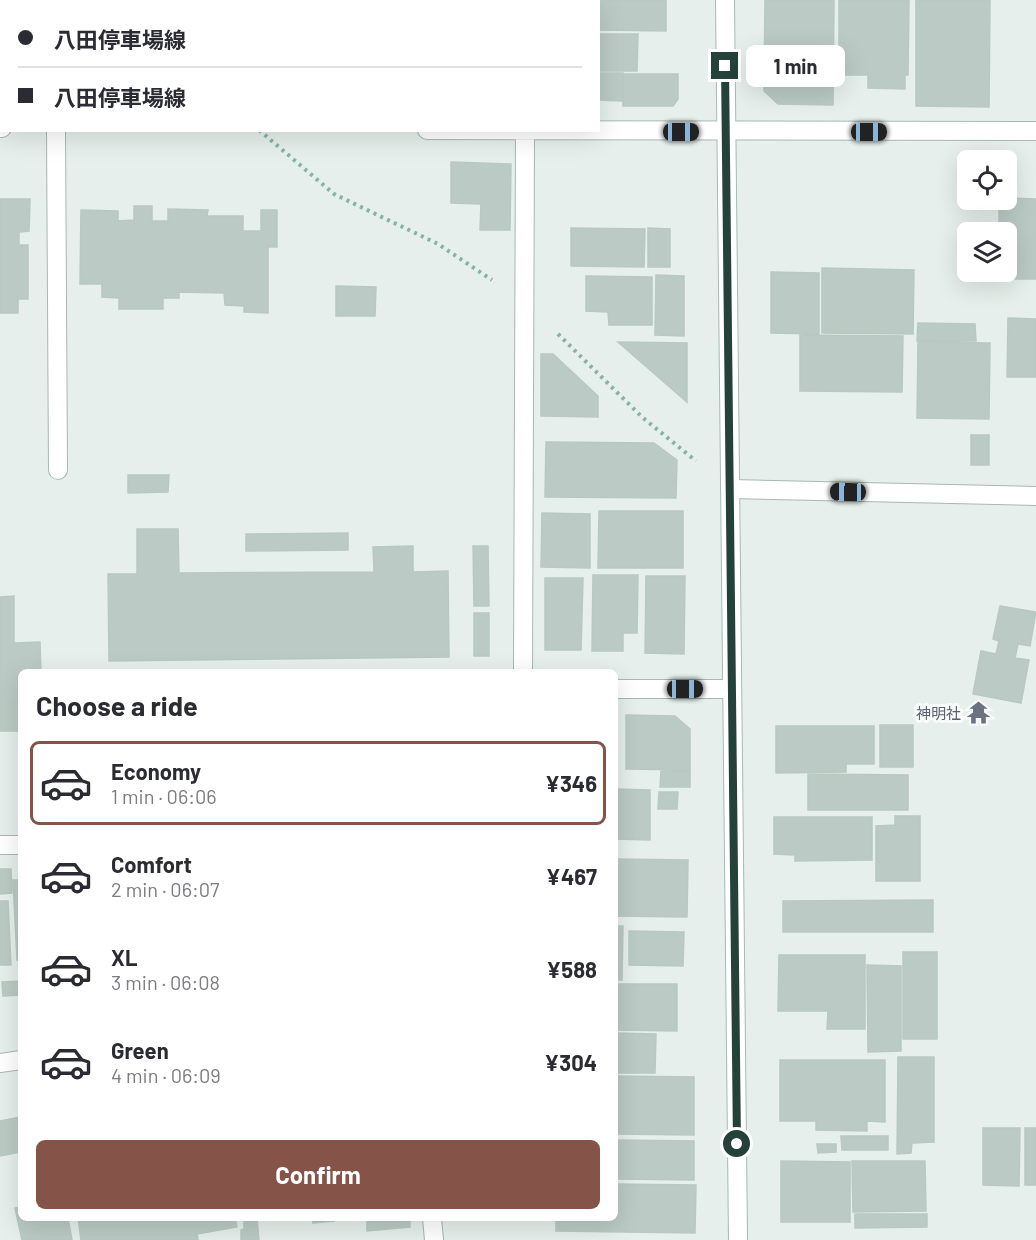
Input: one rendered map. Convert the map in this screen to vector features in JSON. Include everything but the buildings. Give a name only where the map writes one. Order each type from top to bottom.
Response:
[{"type":"street","points":[[725,0],[738,1240]]},
{"type":"street","points":[[600,131],[1036,131]]},
{"type":"street","points":[[56,132],[58,470]]},
{"type":"street","points":[[523,669],[525,132]]},
{"type":"street","points":[[730,489],[1036,496]]},
{"type":"street","points":[[618,688],[732,689]]},
{"type":"street","points":[[0,845],[18,845]]},
{"type":"street","points":[[0,1063],[18,1060]]},
{"type":"street","points":[[432,1221],[434,1240]]},
{"type":"place","name":"神明社","points":[[979,713]]},
{"type":"route","points":[[725,66],[737,1144]]}]
